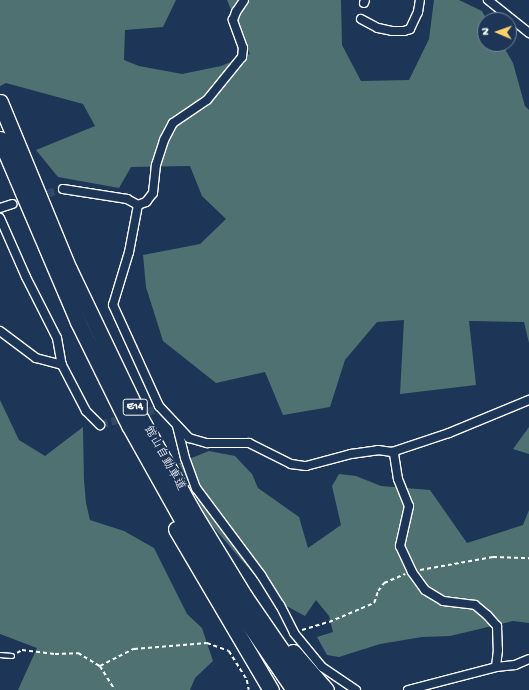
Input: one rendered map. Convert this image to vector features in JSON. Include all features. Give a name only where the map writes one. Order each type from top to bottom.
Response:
[{"type":"highway","name":"館山自動車道","points":[[0,102],[68,269],[115,368],[168,469],[246,597],[309,690]]},
{"type":"highway","name":"館山自動車道","points":[[0,139],[78,322],[129,425],[185,525],[235,604],[294,690]]},
{"type":"highway","points":[[78,322],[95,375],[169,517],[272,690]]},
{"type":"highway","points":[[213,591],[262,690]]},
{"type":"highway","points":[[246,597],[326,690]]},
{"type":"street","points":[[138,206],[146,202],[153,193],[156,165],[164,140],[173,123],[207,100],[242,57],[243,48],[234,20],[236,12],[244,0]]},
{"type":"street","points":[[360,19],[378,28],[392,31],[404,31],[410,29],[418,12],[420,0]]},
{"type":"street","points":[[488,0],[526,31],[529,39]]},
{"type":"street","points":[[63,189],[127,199],[138,206]]},
{"type":"street","points":[[0,208],[12,204]]},
{"type":"street","points":[[138,206],[128,252],[113,304],[156,408],[189,438],[207,443],[249,443],[291,464],[306,466],[351,454],[378,450],[392,452],[449,433],[529,400]]},
{"type":"street","points":[[0,218],[26,277],[57,338],[62,365],[86,411],[100,425]]},
{"type":"street","points":[[0,331],[36,358],[62,365]]},
{"type":"street","points":[[177,426],[185,458],[196,488],[261,575],[280,605],[294,633],[322,667],[356,690]]},
{"type":"street","points":[[392,452],[394,454],[398,479],[409,506],[400,546],[412,572],[425,590],[443,601],[475,605],[497,626],[498,650],[496,667]]},
{"type":"street","points":[[408,690],[496,667],[515,665],[529,659]]},
{"type":"lane","points":[[0,655],[12,656]]},
{"type":"path","points":[[294,633],[329,622],[374,603],[378,591],[384,583],[412,572],[431,566],[453,565],[493,557],[529,558]]},
{"type":"path","points":[[100,666],[134,649],[164,648],[207,643],[229,651],[247,680],[249,690]]},
{"type":"path","points":[[12,656],[22,650],[55,654],[78,653],[100,666],[115,690]]},
{"type":"green space","points":[[0,0],[176,0],[163,27],[125,30],[124,60],[139,66],[182,74],[221,66],[250,54],[227,0],[341,0],[342,45],[361,81],[409,80],[429,39],[434,0],[459,0],[482,11],[477,12],[477,52],[507,52],[513,63],[525,106],[529,110],[529,343],[524,322],[469,321],[476,385],[400,394],[404,320],[377,322],[345,360],[330,407],[283,415],[265,372],[216,383],[163,341],[146,287],[143,255],[200,244],[226,219],[202,196],[190,166],[131,167],[119,188],[58,177],[36,150],[95,126],[83,104],[6,83],[0,86]]},
{"type":"green space","points":[[0,400],[19,440],[45,456],[83,427],[84,480],[86,503],[90,520],[124,531],[154,548],[187,614],[202,628],[213,661],[195,678],[190,690],[18,690],[37,648],[0,634]]},
{"type":"green space","points":[[529,427],[529,454],[513,449]]},
{"type":"green space","points":[[209,451],[235,456],[252,474],[258,488],[299,517],[308,548],[341,525],[332,486],[339,474],[356,476],[381,486],[430,490],[467,543],[523,525],[529,510],[529,623],[513,621],[450,636],[422,637],[380,644],[339,657],[327,655],[317,637],[333,632],[329,616],[316,600],[305,616],[277,601],[208,521],[179,463]]},
{"type":"tunnel","points":[[12,204],[63,189]]},
{"type":"tunnel","points":[[100,425],[154,410]]}]
